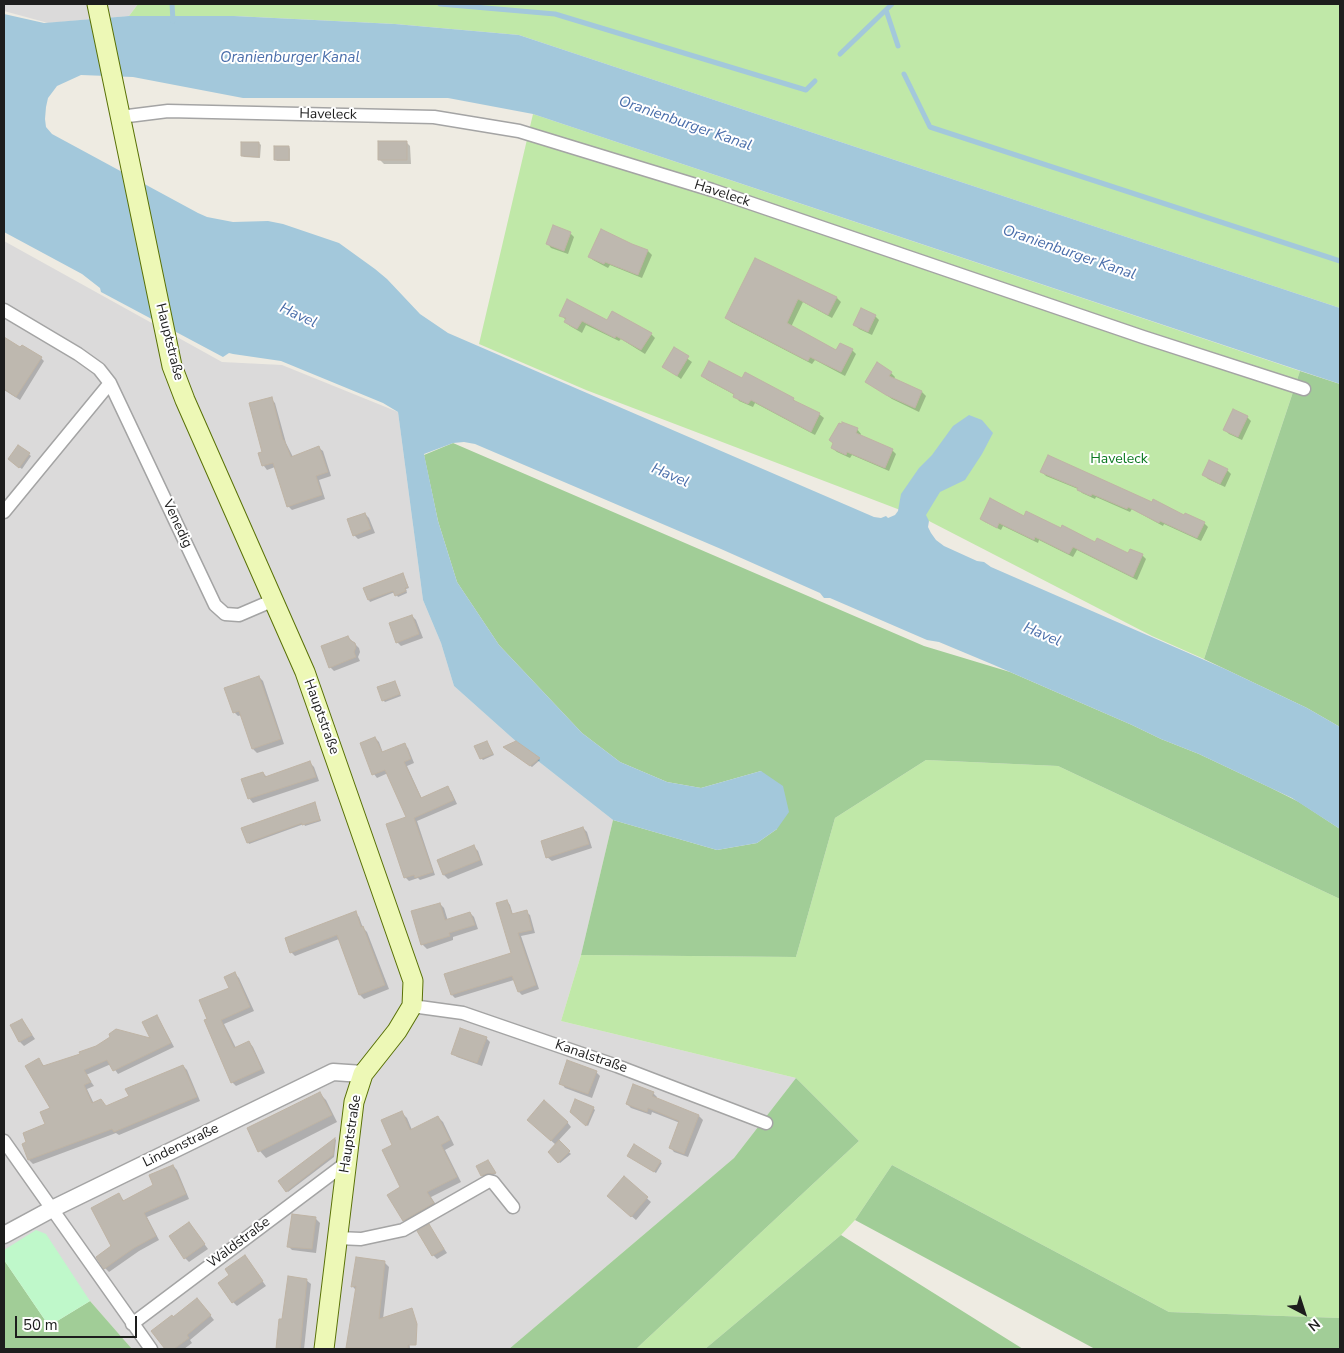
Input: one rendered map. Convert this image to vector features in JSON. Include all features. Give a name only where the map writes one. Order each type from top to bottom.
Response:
[{"type":"main road","name":"Hauptstraße","points":[[98,5],[172,366],[185,400],[308,681],[413,981],[412,1006],[397,1031],[363,1074],[354,1102],[324,1349]]},
{"type":"street","name":"Haveleck","points":[[120,117],[168,111],[434,117],[519,132],[712,190],[1134,334],[1304,389]]},
{"type":"street","name":"Venedig","points":[[4,310],[78,354],[99,370],[110,383],[215,605],[224,614],[239,614],[274,600]]},
{"type":"street","points":[[4,512],[110,383]]},
{"type":"street","name":"Kanalstraße","points":[[412,1006],[463,1013],[617,1066],[766,1122]]},
{"type":"street","name":"Lindenstraße","points":[[4,1235],[52,1209],[333,1072],[363,1074]]},
{"type":"street","points":[[4,1141],[151,1349]]},
{"type":"street","name":"Waldstraße","points":[[132,1324],[346,1163]]},
{"type":"street","points":[[337,1238],[361,1239],[403,1230],[489,1181],[493,1182],[513,1206]]},
{"type":"shaded area","points":[[4,4],[138,4],[129,16],[48,23],[4,11]]},
{"type":"shaded area","points":[[4,241],[222,362],[282,365],[398,412],[423,600],[441,643],[454,686],[538,761],[613,820],[581,955],[561,1021],[796,1078],[734,1158],[509,1349],[132,1349],[90,1301],[4,1260]]},
{"type":"green space","points":[[138,4],[1340,4],[1340,308],[519,35],[395,24],[234,16],[129,16]]},
{"type":"green space","name":"Haveleck","points":[[533,114],[1300,371],[1204,659],[1152,636],[929,521],[586,390],[479,344]]},
{"type":"green space","points":[[1300,371],[1340,384],[1340,727],[1307,708],[1204,659]]},
{"type":"green space","points":[[453,443],[924,646],[1010,672],[1199,754],[1299,802],[1340,829],[1340,899],[1058,766],[926,760],[835,818],[796,957],[581,955],[613,820],[717,850],[757,843],[777,829],[761,771],[701,788],[667,782],[620,762],[582,733],[499,645],[457,582],[438,521],[424,455]]},
{"type":"green space","points":[[926,760],[1058,766],[1340,899],[1340,1318],[1169,1312],[892,1165],[855,1220],[841,1235],[705,1349],[636,1349],[859,1141],[796,1078],[561,1021],[581,955],[796,957],[835,818]]},
{"type":"green space","points":[[796,1078],[859,1141],[636,1349],[509,1349],[734,1158]]},
{"type":"green space","points":[[892,1165],[1169,1312],[1340,1318],[1340,1349],[1095,1349],[855,1220]]},
{"type":"green space","points":[[36,1230],[46,1234],[90,1301],[49,1326],[4,1260],[4,1250]]},
{"type":"green space","points":[[841,1235],[1023,1349],[705,1349]]},
{"type":"green space","points":[[4,1260],[49,1326],[90,1301],[132,1349],[4,1349]]},
{"type":"water","points":[[4,14],[44,23],[129,16],[234,16],[395,24],[519,35],[1340,308],[1340,384],[533,114],[448,98],[243,98],[133,77],[81,75],[57,86],[48,98],[46,107],[46,127],[52,134],[198,213],[207,217],[233,222],[268,221],[283,224],[339,243],[387,279],[420,314],[448,333],[874,517],[881,518],[886,516],[888,518],[895,515],[898,511],[901,494],[953,426],[969,415],[982,420],[993,433],[982,454],[965,480],[940,492],[926,515],[929,521],[928,527],[936,540],[944,546],[977,561],[984,562],[991,567],[1225,669],[1307,708],[1340,727],[1340,829],[1292,798],[1199,754],[939,642],[927,640],[830,598],[824,598],[820,593],[721,549],[475,444],[453,443],[424,454],[438,521],[457,582],[499,645],[582,733],[620,762],[667,782],[701,788],[761,771],[783,786],[789,812],[777,829],[757,843],[717,850],[613,820],[538,761],[454,686],[441,643],[423,600],[398,412],[383,403],[281,361],[229,353],[223,357],[101,292],[100,288],[82,274],[4,232]]},
{"type":"building","points":[[378,141],[407,141],[407,160],[378,160]]},
{"type":"building","points":[[241,142],[259,142],[259,157],[241,156]]},
{"type":"building","points":[[274,146],[289,146],[289,160],[274,160]]},
{"type":"building","points":[[553,225],[571,232],[564,251],[546,244]]},
{"type":"building","points":[[601,229],[648,250],[638,275],[588,257]]},
{"type":"building","points":[[755,258],[837,297],[828,315],[798,299],[787,323],[836,350],[840,343],[853,349],[841,372],[810,357],[808,361],[725,318]]},
{"type":"building","points":[[567,299],[607,320],[612,311],[652,333],[641,350],[616,336],[615,338],[582,321],[577,329],[564,322],[566,318],[559,316]]},
{"type":"building","points":[[861,308],[876,315],[868,332],[853,325]]},
{"type":"building","points":[[4,337],[42,357],[16,397],[4,389]]},
{"type":"building","points":[[674,347],[689,356],[677,376],[662,367]]},
{"type":"building","points":[[709,361],[742,378],[745,372],[794,398],[793,400],[820,413],[811,432],[751,400],[748,404],[733,397],[734,394],[701,376]]},
{"type":"building","points":[[877,362],[892,372],[889,376],[922,391],[915,408],[886,395],[865,382]]},
{"type":"building","points":[[272,397],[283,440],[291,457],[319,446],[328,472],[316,476],[322,495],[287,507],[273,463],[262,466],[258,453],[262,452],[249,403]]},
{"type":"building","points":[[1233,409],[1248,416],[1238,437],[1223,430]]},
{"type":"building","points":[[842,422],[858,428],[856,433],[893,449],[885,468],[847,452],[846,455],[831,448],[833,443],[829,440],[839,423],[842,424]]},
{"type":"building","points":[[18,445],[30,453],[19,468],[8,459]]},
{"type":"building","points":[[1048,455],[1152,502],[1153,499],[1184,515],[1185,513],[1205,522],[1197,538],[1160,521],[1159,523],[1128,507],[1127,509],[1092,494],[1091,496],[1077,490],[1078,488],[1040,472]]},
{"type":"building","points":[[1209,460],[1228,469],[1220,484],[1202,475]]},
{"type":"building","points":[[990,498],[1024,516],[1026,511],[1061,528],[1062,525],[1095,542],[1097,538],[1128,553],[1130,549],[1143,554],[1133,577],[1073,547],[1069,554],[1035,537],[1034,540],[999,523],[997,528],[980,519]]},
{"type":"building","points":[[365,513],[371,529],[353,536],[347,519]]},
{"type":"building","points":[[403,573],[408,587],[405,588],[406,591],[395,596],[393,591],[368,600],[363,588]]},
{"type":"building","points":[[412,615],[419,634],[396,643],[389,623]]},
{"type":"building","points":[[348,636],[355,643],[354,652],[356,657],[329,668],[321,646]]},
{"type":"building","points":[[259,676],[281,739],[252,749],[239,711],[233,713],[224,688]]},
{"type":"building","points":[[395,681],[400,694],[382,701],[377,687]]},
{"type":"building","points":[[375,737],[382,752],[405,743],[411,759],[404,762],[421,798],[448,786],[454,800],[414,818],[433,872],[415,878],[414,875],[404,878],[386,824],[406,817],[385,770],[372,775],[360,743]]},
{"type":"building","points":[[487,741],[493,754],[480,759],[474,746]]},
{"type":"building","points":[[516,741],[540,758],[530,766],[503,747]]},
{"type":"building","points":[[310,761],[316,777],[248,799],[241,779],[263,772],[265,777]]},
{"type":"building","points":[[315,802],[320,820],[302,825],[302,823],[247,843],[241,828]]},
{"type":"building","points":[[583,827],[589,844],[546,858],[541,841]]},
{"type":"building","points":[[474,845],[480,860],[443,875],[437,860]]},
{"type":"building","points":[[507,900],[512,914],[527,910],[532,930],[518,933],[536,985],[518,992],[512,976],[451,995],[444,974],[511,953],[496,903]]},
{"type":"building","points":[[440,903],[445,920],[470,912],[475,925],[449,933],[450,936],[421,945],[411,911]]},
{"type":"building","points":[[356,911],[385,985],[359,995],[337,935],[290,953],[285,938]]},
{"type":"building","points":[[235,972],[250,1007],[221,1020],[234,1048],[249,1041],[262,1069],[231,1083],[204,1020],[207,1019],[199,1000],[229,988],[224,977]]},
{"type":"building","points":[[157,1015],[171,1043],[113,1071],[107,1060],[84,1070],[91,1082],[84,1085],[92,1103],[101,1099],[106,1106],[129,1096],[125,1089],[183,1065],[197,1097],[114,1132],[112,1129],[28,1160],[22,1144],[26,1142],[23,1133],[45,1124],[40,1112],[50,1108],[25,1066],[39,1058],[43,1066],[80,1054],[79,1052],[96,1046],[110,1037],[109,1034],[116,1029],[150,1038],[142,1022]]},
{"type":"building","points":[[22,1019],[32,1035],[19,1042],[10,1025]]},
{"type":"building","points":[[460,1028],[487,1037],[477,1063],[451,1054]]},
{"type":"building","points":[[567,1060],[597,1071],[588,1094],[559,1084]]},
{"type":"building","points":[[633,1084],[654,1092],[652,1096],[699,1115],[684,1154],[669,1148],[679,1121],[648,1108],[647,1112],[626,1104]]},
{"type":"building","points":[[320,1092],[332,1115],[258,1152],[247,1128]]},
{"type":"building","points":[[575,1099],[594,1107],[586,1126],[570,1112]]},
{"type":"building","points":[[544,1100],[568,1122],[551,1141],[527,1120]]},
{"type":"building","points":[[402,1111],[410,1130],[438,1116],[450,1140],[441,1145],[457,1177],[427,1192],[434,1203],[403,1221],[387,1195],[400,1187],[382,1150],[392,1145],[381,1120]]},
{"type":"building","points":[[335,1138],[333,1155],[286,1192],[278,1181]]},
{"type":"building","points":[[559,1140],[570,1151],[558,1163],[548,1152]]},
{"type":"building","points":[[634,1144],[661,1161],[654,1172],[627,1156]]},
{"type":"building","points":[[488,1160],[496,1173],[481,1176],[476,1166]]},
{"type":"building","points":[[173,1165],[186,1194],[144,1213],[156,1236],[134,1248],[104,1269],[96,1257],[111,1246],[91,1208],[119,1193],[123,1201],[153,1185],[149,1175]]},
{"type":"building","points":[[624,1176],[648,1197],[631,1217],[607,1196]]},
{"type":"building","points":[[292,1214],[316,1217],[312,1249],[287,1247]]},
{"type":"building","points":[[189,1222],[205,1244],[184,1259],[169,1236]]},
{"type":"building","points":[[429,1224],[444,1249],[432,1256],[417,1231]]},
{"type":"building","points":[[245,1255],[263,1281],[232,1303],[218,1283],[229,1275],[225,1269]]},
{"type":"building","points":[[356,1257],[385,1261],[379,1319],[412,1308],[417,1324],[416,1345],[408,1345],[408,1349],[346,1348],[356,1286],[351,1287]]},
{"type":"building","points":[[288,1276],[307,1279],[300,1349],[276,1349],[279,1319],[282,1319]]},
{"type":"building","points":[[197,1298],[211,1315],[187,1335],[189,1338],[174,1349],[165,1349],[151,1331]]},
{"type":"waterway","points":[[172,4],[173,21]]},
{"type":"waterway","points":[[440,4],[555,14],[806,90],[815,81]]},
{"type":"waterway","points":[[840,54],[892,4]]},
{"type":"waterway","points":[[886,10],[898,46]]},
{"type":"waterway","points":[[904,74],[930,127],[1340,261]]},
{"type":"water label","name":"Oranienburger Kanal","points":[[290,58]]},
{"type":"water label","name":"Oranienburger Kanal","points":[[685,124]]},
{"type":"water label","name":"Oranienburger Kanal","points":[[1069,253]]},
{"type":"water label","name":"Havel","points":[[298,316]]},
{"type":"water label","name":"Havel","points":[[670,476]]},
{"type":"water label","name":"Havel","points":[[1042,635]]}]
